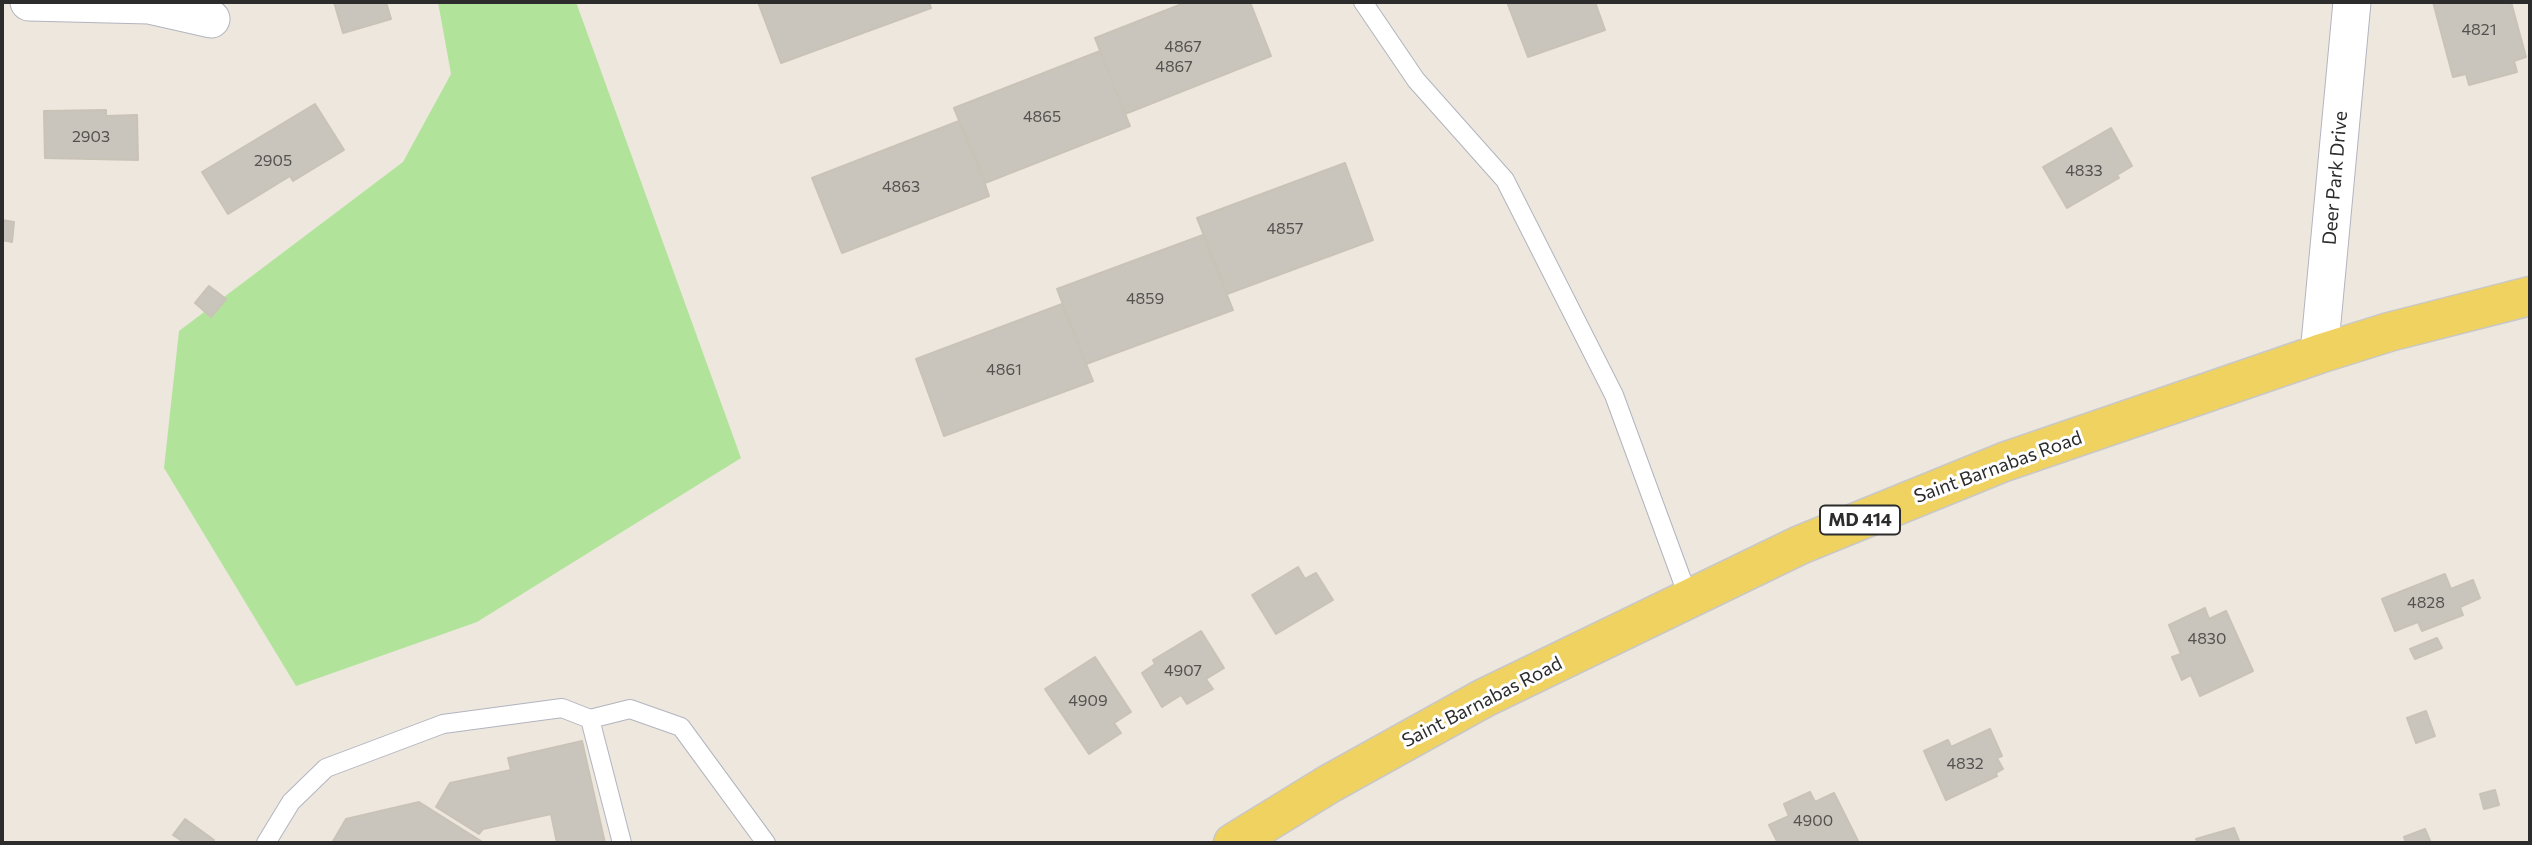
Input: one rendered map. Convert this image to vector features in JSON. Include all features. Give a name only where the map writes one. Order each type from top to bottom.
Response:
[{"type":"main road","name":"Saint Barnabas Road","points":[[1233,843],[1329,784],[1484,698],[1800,545],[2004,462],[2319,354],[2389,332],[2530,296]]},
{"type":"street","points":[[29,2],[149,5],[211,19]]},
{"type":"street","name":"Deer Park Drive","points":[[2319,354],[2352,2]]},
{"type":"lane","points":[[1363,2],[1416,80],[1505,180],[1614,395],[1689,599]]},
{"type":"lane","points":[[266,843],[291,802],[326,768],[443,724],[562,708],[590,719],[630,709],[681,727],[766,843]]},
{"type":"lane","points":[[590,719],[622,843]]},
{"type":"green space","points":[[438,2],[576,2],[741,458],[477,622],[296,686],[164,468],[179,331],[403,162],[451,74]]},
{"type":"building","points":[[334,2],[386,2],[391,19],[343,33]]},
{"type":"building","points":[[758,2],[929,2],[931,8],[781,63]]},
{"type":"building","points":[[1187,2],[1250,2],[1271,56],[1125,114],[1095,38]]},
{"type":"building","points":[[1507,2],[1595,2],[1605,30],[1528,57]]},
{"type":"building","points":[[2433,2],[2511,2],[2526,57],[2514,61],[2517,72],[2469,85],[2466,74],[2453,77]]},
{"type":"building","points":[[1100,51],[1130,126],[985,183],[954,108]]},
{"type":"building","points":[[315,104],[344,150],[293,181],[290,176],[228,214],[202,172]]},
{"type":"building","points":[[106,110],[106,116],[137,115],[138,160],[45,158],[44,111]]},
{"type":"building","points":[[959,121],[970,149],[973,148],[989,196],[842,253],[812,178]]},
{"type":"building","points":[[2111,128],[2132,166],[2117,175],[2119,178],[2067,208],[2043,167]]},
{"type":"building","points":[[1345,163],[1373,240],[1227,294],[1197,218]]},
{"type":"building","points":[[2,220],[14,222],[12,242],[2,240]]},
{"type":"building","points":[[1203,235],[1233,310],[1086,364],[1057,289]]},
{"type":"building","points":[[209,286],[226,299],[211,317],[195,303]]},
{"type":"building","points":[[1062,304],[1093,381],[944,436],[916,359]]},
{"type":"building","points":[[1298,567],[1305,579],[1316,573],[1333,600],[1276,634],[1252,595]]},
{"type":"building","points":[[2445,574],[2451,589],[2473,580],[2480,598],[2460,607],[2463,615],[2422,631],[2418,622],[2395,631],[2382,599]]},
{"type":"building","points":[[2205,608],[2209,619],[2226,611],[2253,671],[2200,696],[2191,675],[2182,680],[2172,657],[2181,654],[2169,625]]},
{"type":"building","points":[[1201,631],[1224,668],[1206,679],[1213,689],[1187,704],[1181,695],[1162,707],[1142,673],[1155,664],[1153,660]]},
{"type":"building","points":[[2437,638],[2442,648],[2415,659],[2410,649]]},
{"type":"building","points":[[1095,657],[1131,712],[1114,723],[1121,733],[1089,754],[1045,689]]},
{"type":"building","points":[[2426,711],[2435,736],[2416,743],[2407,718]]},
{"type":"building","points":[[1990,729],[2002,756],[1997,758],[2003,769],[1996,773],[1997,776],[1946,800],[1924,751],[1948,740],[1951,747]]},
{"type":"building","points":[[582,741],[605,843],[557,843],[551,814],[483,829],[479,834],[436,807],[450,783],[511,770],[508,758]]},
{"type":"building","points":[[2495,790],[2499,805],[2484,809],[2480,794]]},
{"type":"building","points":[[1810,792],[1815,802],[1834,793],[1859,843],[1778,843],[1769,825],[1789,816],[1784,804]]},
{"type":"building","points":[[419,802],[484,843],[332,843],[346,819]]},
{"type":"building","points":[[185,819],[214,840],[212,843],[185,843],[173,835]]},
{"type":"building","points":[[2234,828],[2240,843],[2198,843],[2196,839]]},
{"type":"building","points":[[2425,829],[2431,843],[2406,843],[2404,837]]}]
